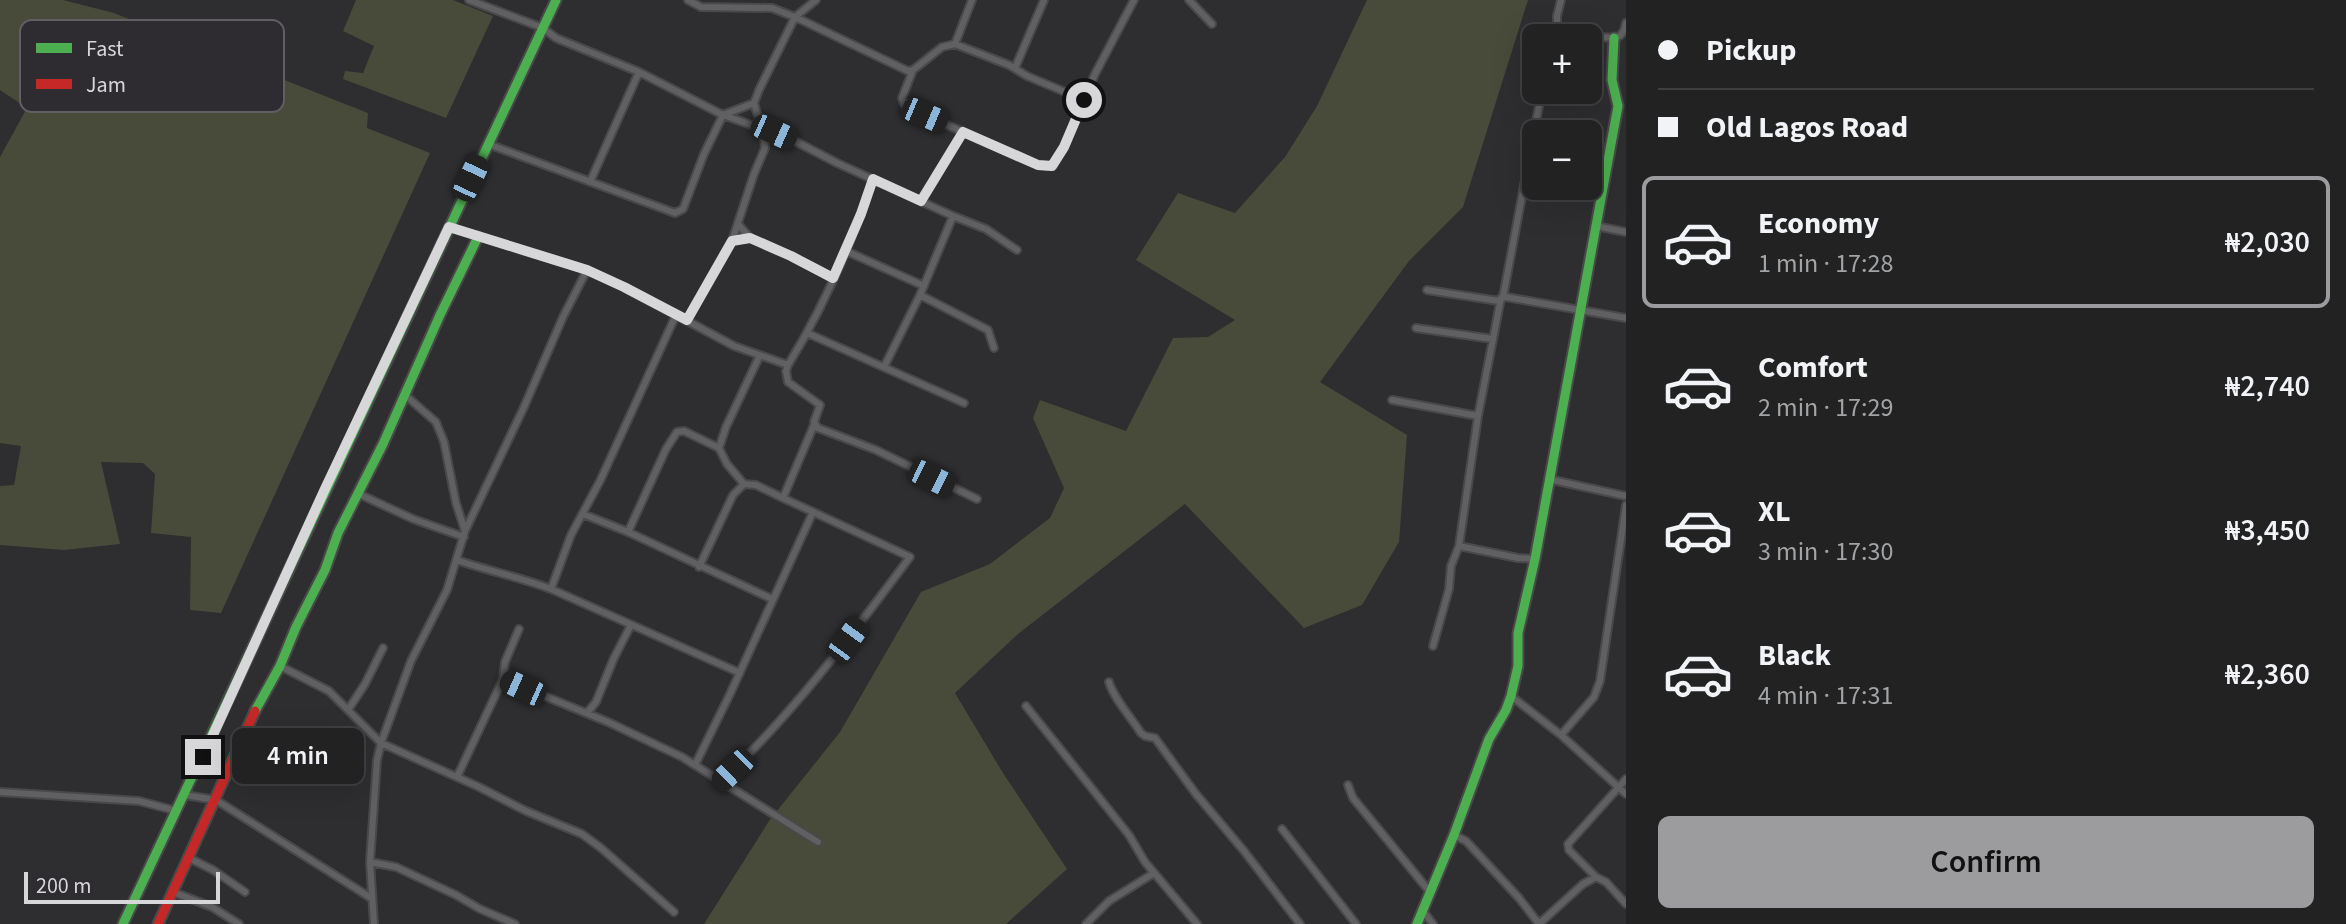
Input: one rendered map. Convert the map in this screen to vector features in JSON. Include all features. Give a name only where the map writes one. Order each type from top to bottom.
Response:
[{"type":"street","points":[[469,0],[543,28],[571,45],[639,72],[723,115],[782,135],[986,229],[1017,250]]},
{"type":"street","points":[[123,924],[556,0]]},
{"type":"street","points":[[688,0],[701,7],[772,8],[908,71],[913,70]]},
{"type":"street","points":[[761,8],[765,0]]},
{"type":"street","points":[[687,320],[732,241],[765,148],[754,103],[795,17],[816,0]]},
{"type":"street","points":[[955,44],[972,0]]},
{"type":"street","points":[[1015,68],[1044,0]]},
{"type":"street","points":[[1084,100],[955,44],[942,47],[913,70],[902,98],[904,104],[963,132],[1027,161],[1052,166],[1134,0]]},
{"type":"street","points":[[1189,0],[1212,24]]},
{"type":"street","points":[[1557,24],[1561,0]]},
{"type":"street","points":[[1602,37],[1622,35],[1626,23]]},
{"type":"street","points":[[1417,924],[1489,739],[1506,710],[1518,666],[1518,633],[1535,559],[1618,106],[1612,80],[1614,38]]},
{"type":"street","points":[[590,182],[639,72]]},
{"type":"street","points":[[488,144],[669,211],[679,212],[683,209],[723,115],[754,103]]},
{"type":"street","points":[[1433,646],[1449,589],[1451,566],[1459,546],[1478,416],[1539,104]]},
{"type":"street","points":[[921,201],[963,132]]},
{"type":"street","points":[[783,498],[820,405],[788,382],[788,365],[807,333],[846,251],[873,179]]},
{"type":"street","points":[[884,367],[920,295],[953,216]]},
{"type":"street","points":[[738,224],[750,238],[833,278]]},
{"type":"street","points":[[1596,226],[1626,232]]},
{"type":"street","points":[[449,227],[587,270],[734,346],[788,365]]},
{"type":"street","points":[[158,924],[478,237]]},
{"type":"street","points":[[732,241],[750,238]]},
{"type":"street","points":[[846,251],[924,286]]},
{"type":"street","points":[[374,924],[370,862],[377,760],[381,743],[411,661],[447,590],[464,534],[587,270]]},
{"type":"street","points":[[1427,290],[1626,318]]},
{"type":"street","points":[[920,295],[988,330],[994,348]]},
{"type":"street","points":[[551,589],[565,550],[676,315]]},
{"type":"street","points":[[1416,328],[1493,339]]},
{"type":"street","points":[[807,333],[964,403]]},
{"type":"street","points":[[719,448],[760,355]]},
{"type":"street","points":[[405,395],[436,422],[444,442],[464,534]]},
{"type":"street","points":[[1392,400],[1478,416]]},
{"type":"street","points":[[814,425],[876,450],[977,499]]},
{"type":"street","points":[[628,532],[677,432],[684,431],[719,448],[727,464],[744,484]]},
{"type":"street","points":[[1548,479],[1626,496]]},
{"type":"street","points":[[699,567],[733,495],[744,484],[756,485],[910,557],[832,659],[770,732],[720,782]]},
{"type":"street","points":[[359,494],[413,519],[464,534]]},
{"type":"street","points":[[1561,735],[1594,697],[1600,681],[1626,505]]},
{"type":"street","points":[[695,765],[813,512]]},
{"type":"street","points":[[583,514],[772,599]]},
{"type":"street","points":[[1459,546],[1535,559]]},
{"type":"street","points":[[457,560],[551,589],[740,673]]},
{"type":"street","points":[[587,713],[596,702],[631,625]]},
{"type":"street","points":[[457,777],[503,679],[505,662],[519,629]]},
{"type":"street","points":[[348,710],[383,648]]},
{"type":"street","points":[[280,666],[329,691],[381,743],[582,834],[674,912]]},
{"type":"street","points":[[503,679],[682,757],[818,842]]},
{"type":"street","points":[[1109,682],[1115,698],[1124,706],[1141,733],[1155,738],[1300,924]]},
{"type":"street","points":[[1511,696],[1561,735],[1626,794]]},
{"type":"street","points":[[1026,706],[1197,924]]},
{"type":"street","points":[[1626,779],[1568,844],[1569,850],[1626,904]]},
{"type":"street","points":[[1348,785],[1353,798],[1430,892]]},
{"type":"street","points":[[0,792],[139,801],[177,811]]},
{"type":"street","points":[[185,795],[216,800],[371,898]]},
{"type":"street","points":[[1282,829],[1356,924]]},
{"type":"street","points":[[1454,835],[1466,841],[1539,924],[1583,884],[1596,877]]},
{"type":"street","points":[[189,858],[245,892]]},
{"type":"street","points":[[370,862],[396,867],[515,924]]},
{"type":"street","points":[[1086,924],[1109,901],[1154,873]]},
{"type":"street","points":[[173,892],[212,907],[239,924]]},
{"type":"street","points":[[1423,911],[1433,924]]},
{"type":"green space","points":[[0,0],[63,0],[132,20],[20,20],[20,103],[0,90]]},
{"type":"green space","points":[[356,0],[453,0],[493,16],[446,118],[343,79],[345,71],[363,73],[374,46],[343,31]]},
{"type":"green space","points":[[1367,0],[1528,0],[1463,207],[1409,261],[1320,382],[1407,435],[1399,542],[1362,605],[1304,628],[1185,504],[1018,634],[955,693],[1003,773],[1067,869],[1006,924],[704,924],[769,821],[840,732],[921,592],[990,564],[1050,518],[1064,488],[1033,418],[1040,400],[1126,431],[1173,338],[1208,337],[1235,320],[1136,260],[1178,193],[1235,213],[1285,157],[1317,106]]},
{"type":"green space","points":[[284,80],[368,113],[367,128],[430,153],[221,613],[190,610],[191,537],[151,533],[155,474],[143,463],[101,462],[120,544],[64,550],[0,545],[0,486],[14,485],[21,446],[0,443],[0,157],[25,112],[284,112]]},
{"type":"traffic: fast","points":[[123,924],[556,0]]},
{"type":"traffic: fast","points":[[1417,924],[1489,739],[1506,710],[1518,666],[1518,633],[1535,559],[1618,106],[1612,80],[1614,38]]},
{"type":"traffic: fast","points":[[255,711],[280,666],[325,570],[338,533],[383,444],[478,237]]},
{"type":"traffic: jam","points":[[158,924],[255,711]]},
{"type":"route","points":[[203,757],[449,227],[587,270],[687,320],[732,241],[750,238],[833,278],[873,179],[921,201],[963,132],[1038,165],[1052,166],[1064,147],[1084,100]]}]
